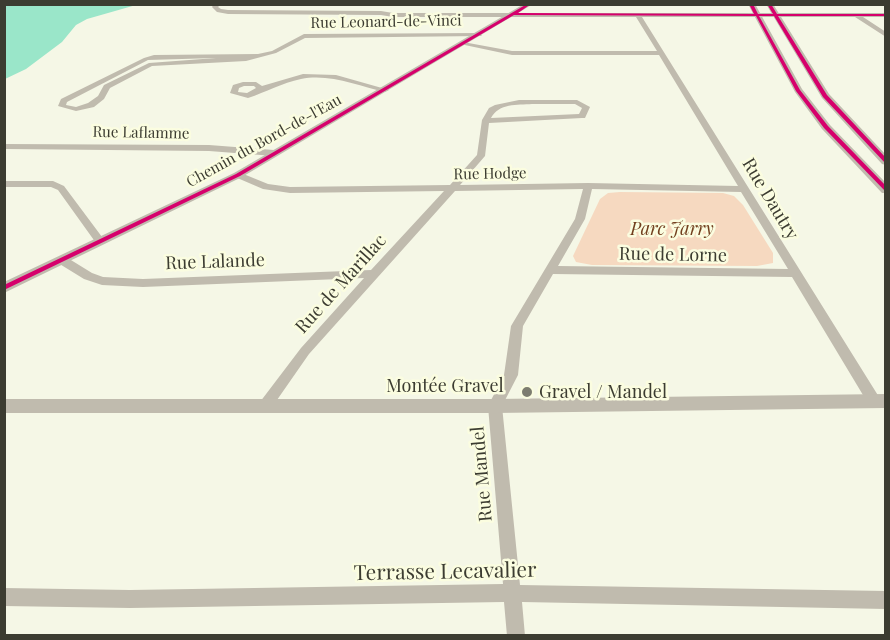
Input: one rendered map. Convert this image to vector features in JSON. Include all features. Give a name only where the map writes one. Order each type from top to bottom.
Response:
[{"type":"street","name":"Chemin du Bord-de-l'Eau","points":[[4,288],[238,175],[530,4]]},
{"type":"street","points":[[751,4],[798,90],[826,128],[885,190]]},
{"type":"street","points":[[768,4],[825,96],[885,162]]},
{"type":"street","points":[[218,8],[393,15],[885,15]]},
{"type":"street","name":"Rue Dautry","points":[[638,15],[796,273],[880,401]]},
{"type":"street","points":[[856,15],[885,36]]},
{"type":"street","name":"Rue Leonard-de-Vinci","points":[[148,61],[107,87],[101,97],[91,105],[76,109],[62,106],[64,101],[148,61],[246,59],[262,56],[297,39],[313,35],[479,35]]},
{"type":"street","points":[[463,44],[512,53],[661,53]]},
{"type":"street","points":[[260,90],[303,75],[346,78],[385,90]]},
{"type":"street","points":[[577,102],[586,107],[582,116],[486,121],[493,109],[504,103],[577,102]]},
{"type":"street","name":"Rue de Marillac","points":[[265,406],[304,351],[481,156],[486,121]]},
{"type":"street","name":"Rue Laflamme","points":[[6,146],[209,148],[274,153]]},
{"type":"street","name":"Rue Hodge","points":[[238,175],[266,187],[290,190],[449,190],[588,186],[745,189]]},
{"type":"street","points":[[4,184],[53,184],[61,188],[100,241]]},
{"type":"street","name":"Rue Mandel","points":[[516,636],[495,406],[511,375],[517,326],[580,219],[588,186]]},
{"type":"street","name":"Rue Lalande","points":[[62,260],[88,276],[102,281],[143,283],[375,274]]},
{"type":"street","name":"Rue de Lorne","points":[[550,270],[796,273]]},
{"type":"street","name":"Montée Gravel","points":[[4,406],[495,406],[880,401]]},
{"type":"street","name":"Terrasse Lecavalier","points":[[4,597],[130,599],[511,593],[885,600]]},
{"type":"green space","name":"Parc Jarry","points":[[608,193],[723,193],[734,196],[743,205],[773,253],[773,263],[757,266],[592,265],[576,262],[573,256],[600,199]]},
{"type":"shaded area","points":[[4,5],[136,5],[87,19],[76,25],[62,42],[26,69],[5,79]]},
{"type":"cycle path","points":[[4,288],[238,175],[530,4]]},
{"type":"cycle path","points":[[751,4],[798,90],[826,127],[886,190]]},
{"type":"cycle path","points":[[769,4],[825,96],[886,162]]},
{"type":"cycle path","points":[[515,14],[886,15]]},
{"type":"place","name":"Gravel / Mandel","points":[[527,392]]}]
